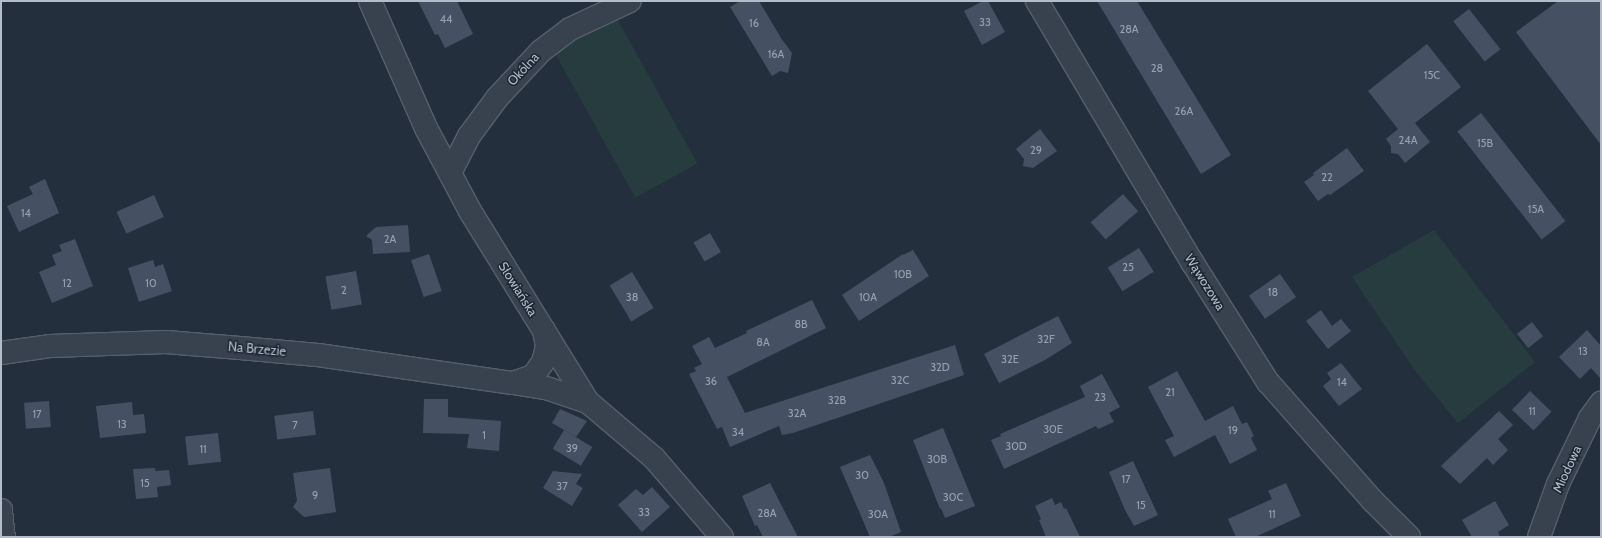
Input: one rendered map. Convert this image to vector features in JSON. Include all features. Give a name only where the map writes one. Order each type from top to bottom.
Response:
[{"type":"street","name":"Słowiańska","points":[[370,1],[428,130],[470,211],[588,402],[654,458],[722,537]]},
{"type":"street","name":"Okólna","points":[[450,173],[469,136],[497,98],[541,51],[570,29],[630,1]]},
{"type":"street","name":"Wąwozowa","points":[[1037,1],[1195,268],[1268,382],[1362,490],[1409,537]]},
{"type":"street","name":"Na Brzezie","points":[[513,383],[533,376],[543,362],[547,347],[543,328]]},
{"type":"street","name":"Na Brzezie","points":[[1,353],[50,346],[166,342],[318,355],[549,388],[588,402]]},
{"type":"street","name":"Miodowa","points":[[1539,537],[1558,484],[1590,418],[1601,403]]},
{"type":"street","points":[[1,510],[4,537]]},
{"type":"green space","points":[[614,13],[697,163],[635,198],[552,47]]},
{"type":"green space","points":[[1434,230],[1535,362],[1458,423],[1416,372],[1352,277]]},
{"type":"building","points":[[418,1],[457,1],[473,34],[445,48],[438,34],[435,35]]},
{"type":"building","points":[[740,1],[759,1],[781,38],[792,53],[788,73],[780,71],[772,76],[730,7]]},
{"type":"building","points":[[983,1],[988,1],[1005,32],[982,45],[964,11]]},
{"type":"building","points":[[1097,1],[1137,1],[1231,155],[1201,174]]},
{"type":"building","points":[[1558,1],[1601,1],[1601,145],[1516,32]]},
{"type":"building","points":[[1469,9],[1500,49],[1485,62],[1453,21]]},
{"type":"building","points":[[1427,44],[1461,87],[1415,123],[1430,142],[1405,163],[1398,154],[1391,153],[1391,146],[1386,139],[1398,129],[1368,91]]},
{"type":"building","points":[[1481,113],[1565,221],[1542,239],[1457,131]]},
{"type":"building","points":[[1040,129],[1057,151],[1033,168],[1023,166],[1024,159],[1016,149]]},
{"type":"building","points":[[1347,148],[1364,171],[1330,195],[1328,194],[1318,201],[1304,182],[1314,175],[1313,173]]},
{"type":"building","points":[[45,179],[59,213],[19,232],[7,206],[33,194],[29,187]]},
{"type":"building","points":[[1123,194],[1138,211],[1106,240],[1091,222]]},
{"type":"building","points":[[154,195],[164,217],[126,234],[117,212]]},
{"type":"building","points":[[408,225],[410,252],[373,254],[372,240],[366,236],[376,227]]},
{"type":"building","points":[[710,233],[721,252],[705,262],[694,242]]},
{"type":"building","points":[[75,239],[93,286],[52,303],[39,272],[56,265],[52,255],[62,251],[59,245]]},
{"type":"building","points":[[1139,248],[1154,272],[1122,291],[1108,268]]},
{"type":"building","points":[[913,250],[929,276],[859,321],[842,295],[903,254]]},
{"type":"building","points":[[429,254],[442,291],[424,297],[411,260]]},
{"type":"building","points":[[153,260],[155,267],[163,264],[172,291],[139,302],[128,268]]},
{"type":"building","points":[[356,271],[362,304],[331,310],[325,276]]},
{"type":"building","points":[[632,272],[654,308],[631,321],[610,285]]},
{"type":"building","points":[[1280,274],[1296,297],[1265,319],[1249,296]]},
{"type":"building","points":[[812,300],[826,328],[727,377],[745,413],[955,345],[964,375],[793,433],[782,435],[779,426],[730,447],[722,427],[717,429],[689,374],[696,371],[694,368],[702,364],[692,346],[709,337],[715,348],[747,333],[746,331]]},
{"type":"building","points":[[1321,310],[1332,326],[1341,319],[1351,331],[1328,349],[1306,321]]},
{"type":"building","points":[[1058,316],[1072,343],[1045,360],[999,383],[984,354]]},
{"type":"building","points":[[1532,322],[1543,336],[1528,348],[1517,334]]},
{"type":"building","points":[[1587,330],[1601,346],[1601,379],[1591,368],[1580,379],[1559,357]]},
{"type":"building","points":[[1341,363],[1362,389],[1339,406],[1323,386],[1331,379],[1327,373]]},
{"type":"building","points":[[1177,371],[1205,421],[1233,406],[1242,424],[1247,422],[1254,436],[1251,438],[1257,450],[1230,464],[1215,435],[1174,457],[1165,440],[1174,436],[1148,387]]},
{"type":"building","points":[[1102,374],[1120,407],[1109,413],[1114,422],[1098,429],[1096,426],[1004,469],[991,440],[1001,436],[1000,434],[1085,397],[1080,386]]},
{"type":"building","points":[[1530,391],[1552,412],[1534,431],[1512,410]]},
{"type":"building","points":[[424,399],[448,399],[448,417],[501,421],[499,451],[467,448],[469,434],[423,433]]},
{"type":"building","points":[[49,401],[51,427],[26,429],[24,403]]},
{"type":"building","points":[[132,402],[133,415],[144,414],[146,433],[100,438],[96,406]]},
{"type":"building","points":[[560,409],[587,421],[576,437],[552,423]]},
{"type":"building","points":[[313,411],[316,435],[277,440],[274,416]]},
{"type":"building","points":[[1499,411],[1513,425],[1498,439],[1508,450],[1493,465],[1487,458],[1460,484],[1441,466]]},
{"type":"building","points":[[943,428],[975,506],[945,518],[941,508],[940,509],[913,440]]},
{"type":"building","points":[[564,430],[592,447],[581,466],[553,449]]},
{"type":"building","points":[[218,433],[221,462],[188,465],[185,436]]},
{"type":"building","points":[[870,455],[884,483],[901,532],[889,537],[870,537],[840,467]]},
{"type":"building","points":[[1133,461],[1158,515],[1134,526],[1125,510],[1109,472]]},
{"type":"building","points":[[155,468],[155,471],[169,470],[171,485],[157,487],[158,497],[136,499],[133,469]]},
{"type":"building","points":[[330,468],[336,512],[304,517],[293,507],[297,501],[293,473]]},
{"type":"building","points":[[553,471],[582,474],[576,484],[583,488],[572,506],[543,488]]},
{"type":"building","points":[[770,483],[798,537],[763,537],[757,525],[755,526],[742,496]]},
{"type":"building","points":[[1286,483],[1301,516],[1255,537],[1236,537],[1228,519],[1272,499],[1268,491]]},
{"type":"building","points":[[652,487],[670,507],[642,532],[618,505],[636,489],[643,495]]},
{"type":"building","points":[[1052,498],[1055,505],[1061,502],[1064,509],[1066,508],[1080,537],[1046,537],[1039,520],[1041,519],[1035,506]]},
{"type":"building","points":[[1495,501],[1509,525],[1498,532],[1500,537],[1472,537],[1462,520]]}]
